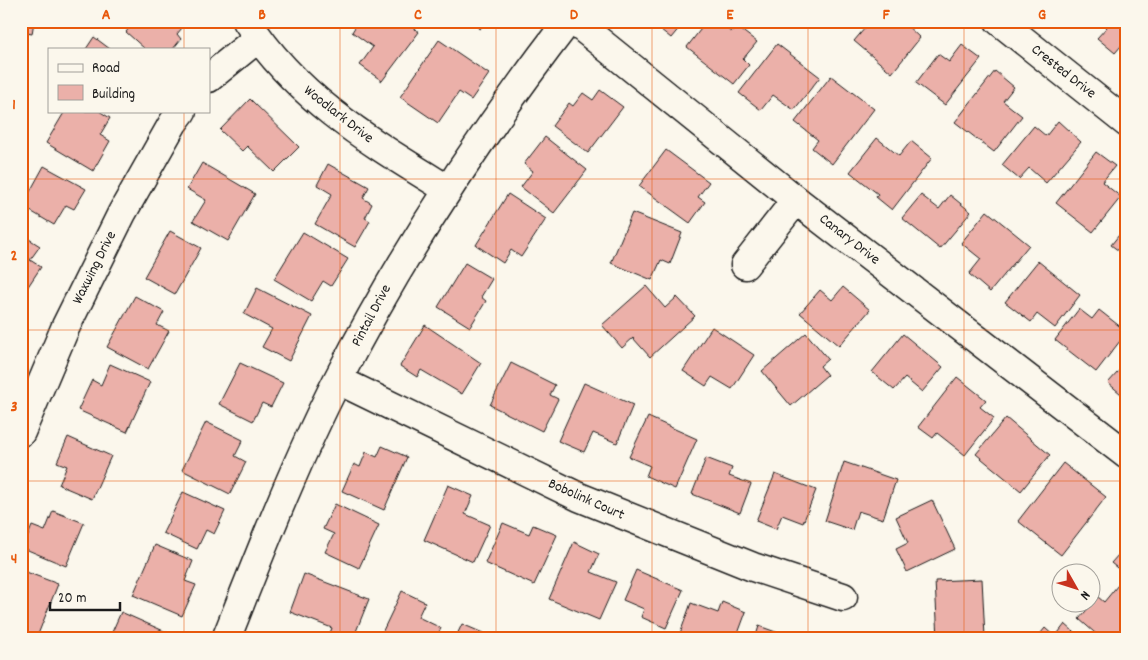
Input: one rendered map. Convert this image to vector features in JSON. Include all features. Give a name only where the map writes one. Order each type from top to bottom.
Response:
[{"type":"street","name":"Pintail Drive","points":[[226,639],[277,509],[338,380],[391,282],[448,189],[520,84],[568,21]]},
{"type":"street","name":"Canary Drive","points":[[574,21],[796,200],[1127,455]]},
{"type":"street","name":"Crested Drive","points":[[999,21],[1127,123]]},
{"type":"street","name":"Woodlark Drive","points":[[253,30],[312,98],[361,136],[448,189]]},
{"type":"street","points":[[210,77],[253,30]]},
{"type":"street","name":"Waxwing Drive","points":[[21,432],[74,308],[122,213],[173,123],[181,112]]},
{"type":"street","points":[[745,265],[796,200]]},
{"type":"street","name":"Bobolink Court","points":[[338,380],[579,497],[744,563],[843,597]]},
{"type":"building","points":[[21,21],[34,21],[32,34],[21,32]]},
{"type":"building","points":[[135,21],[187,22],[177,34],[181,39],[174,48],[144,48],[126,32]]},
{"type":"building","points":[[359,21],[404,21],[419,32],[382,81],[360,65],[373,47],[352,32]]},
{"type":"building","points":[[469,21],[486,21],[480,29]]},
{"type":"building","points":[[650,21],[685,21],[671,38]]},
{"type":"building","points":[[707,21],[717,21],[731,32],[736,26],[757,42],[743,59],[749,65],[734,84],[687,47]]},
{"type":"building","points":[[871,21],[902,21],[920,38],[892,73],[854,41]]},
{"type":"building","points":[[1100,21],[1127,21],[1127,39],[1115,53],[1097,38],[1107,27]]},
{"type":"building","points":[[94,37],[109,48],[87,48]]},
{"type":"building","points":[[439,40],[489,74],[471,100],[459,92],[438,123],[400,97]]},
{"type":"building","points":[[777,44],[820,77],[794,110],[773,95],[761,110],[739,93]]},
{"type":"building","points":[[962,45],[981,59],[945,105],[916,83],[938,54],[949,62]]},
{"type":"building","points":[[995,71],[1014,87],[1003,101],[1022,116],[994,152],[955,122]]},
{"type":"building","points":[[831,76],[874,109],[832,164],[812,148],[818,140],[795,122]]},
{"type":"building","points":[[600,90],[623,107],[588,153],[552,126],[569,103],[573,106],[583,93],[593,100]]},
{"type":"building","points":[[250,99],[299,147],[274,172],[247,146],[242,151],[220,130]]},
{"type":"building","points":[[64,112],[101,112],[110,118],[100,135],[110,141],[93,171],[46,143]]},
{"type":"building","points":[[1058,121],[1081,142],[1046,183],[1029,168],[1019,179],[1002,165],[1034,126],[1046,136]]},
{"type":"building","points":[[545,137],[587,170],[554,213],[521,187],[533,171],[524,164]]},
{"type":"building","points":[[877,138],[899,156],[911,141],[932,158],[892,210],[876,197],[878,194],[850,172]]},
{"type":"building","points":[[666,150],[709,182],[698,197],[705,202],[690,223],[639,186]]},
{"type":"building","points":[[1096,152],[1115,166],[1102,182],[1121,197],[1093,232],[1056,203]]},
{"type":"building","points":[[202,163],[255,194],[228,241],[193,221],[206,200],[187,189]]},
{"type":"building","points":[[328,164],[369,187],[363,198],[372,204],[365,218],[370,221],[355,247],[315,224],[332,194],[317,185]]},
{"type":"building","points":[[44,166],[86,189],[74,209],[66,205],[54,225],[22,206]]},
{"type":"building","points":[[508,194],[546,219],[521,257],[511,250],[503,263],[476,245]]},
{"type":"building","points":[[921,195],[939,209],[950,195],[971,212],[940,249],[902,218]]},
{"type":"building","points":[[987,211],[1029,245],[990,292],[969,274],[981,259],[961,243]]},
{"type":"building","points":[[632,213],[682,233],[670,264],[661,260],[652,280],[611,263]]},
{"type":"building","points":[[1127,225],[1127,257],[1111,245]]},
{"type":"building","points":[[170,231],[201,248],[175,294],[144,277]]},
{"type":"building","points":[[303,232],[348,259],[331,286],[323,281],[311,301],[274,279]]},
{"type":"building","points":[[21,234],[40,246],[30,260],[41,267],[25,291],[21,288]]},
{"type":"building","points":[[1038,261],[1080,295],[1055,328],[1037,314],[1031,322],[1005,302]]},
{"type":"building","points":[[465,263],[492,279],[481,297],[486,301],[470,327],[438,307]]},
{"type":"building","points":[[646,286],[665,308],[677,297],[695,316],[650,357],[633,338],[622,348],[602,325]]},
{"type":"building","points":[[843,287],[870,310],[839,346],[800,313],[820,290],[832,300]]},
{"type":"building","points":[[257,288],[312,316],[289,361],[262,347],[272,329],[244,314]]},
{"type":"building","points":[[135,296],[164,312],[157,325],[169,331],[148,369],[107,347]]},
{"type":"building","points":[[1079,309],[1092,319],[1099,310],[1127,332],[1096,372],[1055,340]]},
{"type":"building","points":[[425,325],[481,363],[462,394],[421,370],[417,377],[400,366]]},
{"type":"building","points":[[712,327],[754,355],[732,389],[712,377],[706,386],[683,371]]},
{"type":"building","points":[[806,333],[828,359],[820,366],[827,375],[791,406],[762,371]]},
{"type":"building","points":[[903,334],[943,367],[922,392],[905,378],[894,390],[872,372]]},
{"type":"building","points":[[1127,362],[1127,399],[1108,383]]},
{"type":"building","points":[[240,363],[283,383],[271,407],[262,403],[253,421],[219,404]]},
{"type":"building","points":[[511,363],[555,385],[550,395],[558,399],[542,431],[490,405]]},
{"type":"building","points":[[110,364],[150,382],[127,432],[78,410],[92,380],[101,385]]},
{"type":"building","points":[[957,377],[986,400],[980,407],[994,418],[965,455],[937,433],[933,438],[918,427]]},
{"type":"building","points":[[584,383],[633,405],[617,443],[593,433],[584,452],[558,441]]},
{"type":"building","points":[[648,417],[697,439],[675,489],[646,476],[650,466],[629,457]]},
{"type":"building","points":[[1006,418],[1050,455],[1021,491],[976,454]]},
{"type":"building","points":[[206,422],[243,440],[235,456],[246,462],[230,494],[182,470]]},
{"type":"building","points":[[68,437],[111,456],[92,499],[59,485],[67,466],[57,462]]},
{"type":"building","points":[[382,446],[407,457],[384,510],[342,491],[354,464],[360,467],[366,452],[377,457]]},
{"type":"building","points":[[706,458],[732,468],[729,476],[751,484],[740,513],[692,494]]},
{"type":"building","points":[[844,462],[896,480],[883,519],[858,511],[852,530],[825,521]]},
{"type":"building","points":[[1063,463],[1106,497],[1061,555],[1018,521]]},
{"type":"building","points":[[775,474],[816,490],[803,523],[782,515],[776,529],[756,521]]},
{"type":"building","points":[[448,485],[473,496],[465,514],[490,525],[473,562],[424,540]]},
{"type":"building","points":[[183,492],[225,511],[214,534],[206,530],[197,549],[163,533]]},
{"type":"building","points":[[932,500],[955,549],[907,572],[896,549],[908,543],[896,517]]},
{"type":"building","points":[[335,504],[379,525],[359,568],[325,552],[334,534],[323,529]]},
{"type":"building","points":[[53,511],[84,523],[66,566],[23,548],[32,526],[45,531]]},
{"type":"building","points":[[503,523],[529,534],[533,525],[557,535],[534,585],[485,563]]},
{"type":"building","points":[[574,542],[599,554],[591,572],[616,582],[599,620],[549,599]]},
{"type":"building","points":[[155,545],[193,561],[185,581],[196,585],[182,616],[133,595]]},
{"type":"building","points":[[1127,545],[1127,576],[1111,563]]},
{"type":"building","points":[[21,570],[58,584],[37,637],[21,631]]},
{"type":"building","points":[[636,570],[683,590],[666,628],[641,617],[644,609],[623,600]]},
{"type":"building","points":[[304,574],[369,599],[353,639],[328,638],[332,628],[290,612]]},
{"type":"building","points":[[982,579],[985,637],[938,639],[935,581]]},
{"type":"building","points":[[1118,585],[1127,593],[1127,624],[1115,639],[1102,639],[1079,619],[1085,612],[1100,612],[1100,599],[1104,602]]},
{"type":"building","points":[[402,591],[425,602],[418,617],[441,628],[436,639],[379,639]]},
{"type":"building","points":[[722,602],[746,612],[736,639],[678,639],[691,603],[718,613]]},
{"type":"building","points":[[121,612],[175,636],[174,639],[109,639]]},
{"type":"building","points":[[462,624],[497,639],[455,639]]},
{"type":"building","points":[[1065,624],[1082,639],[1036,639],[1045,628],[1055,637]]},
{"type":"building","points":[[759,626],[787,636],[786,639],[755,639]]}]
